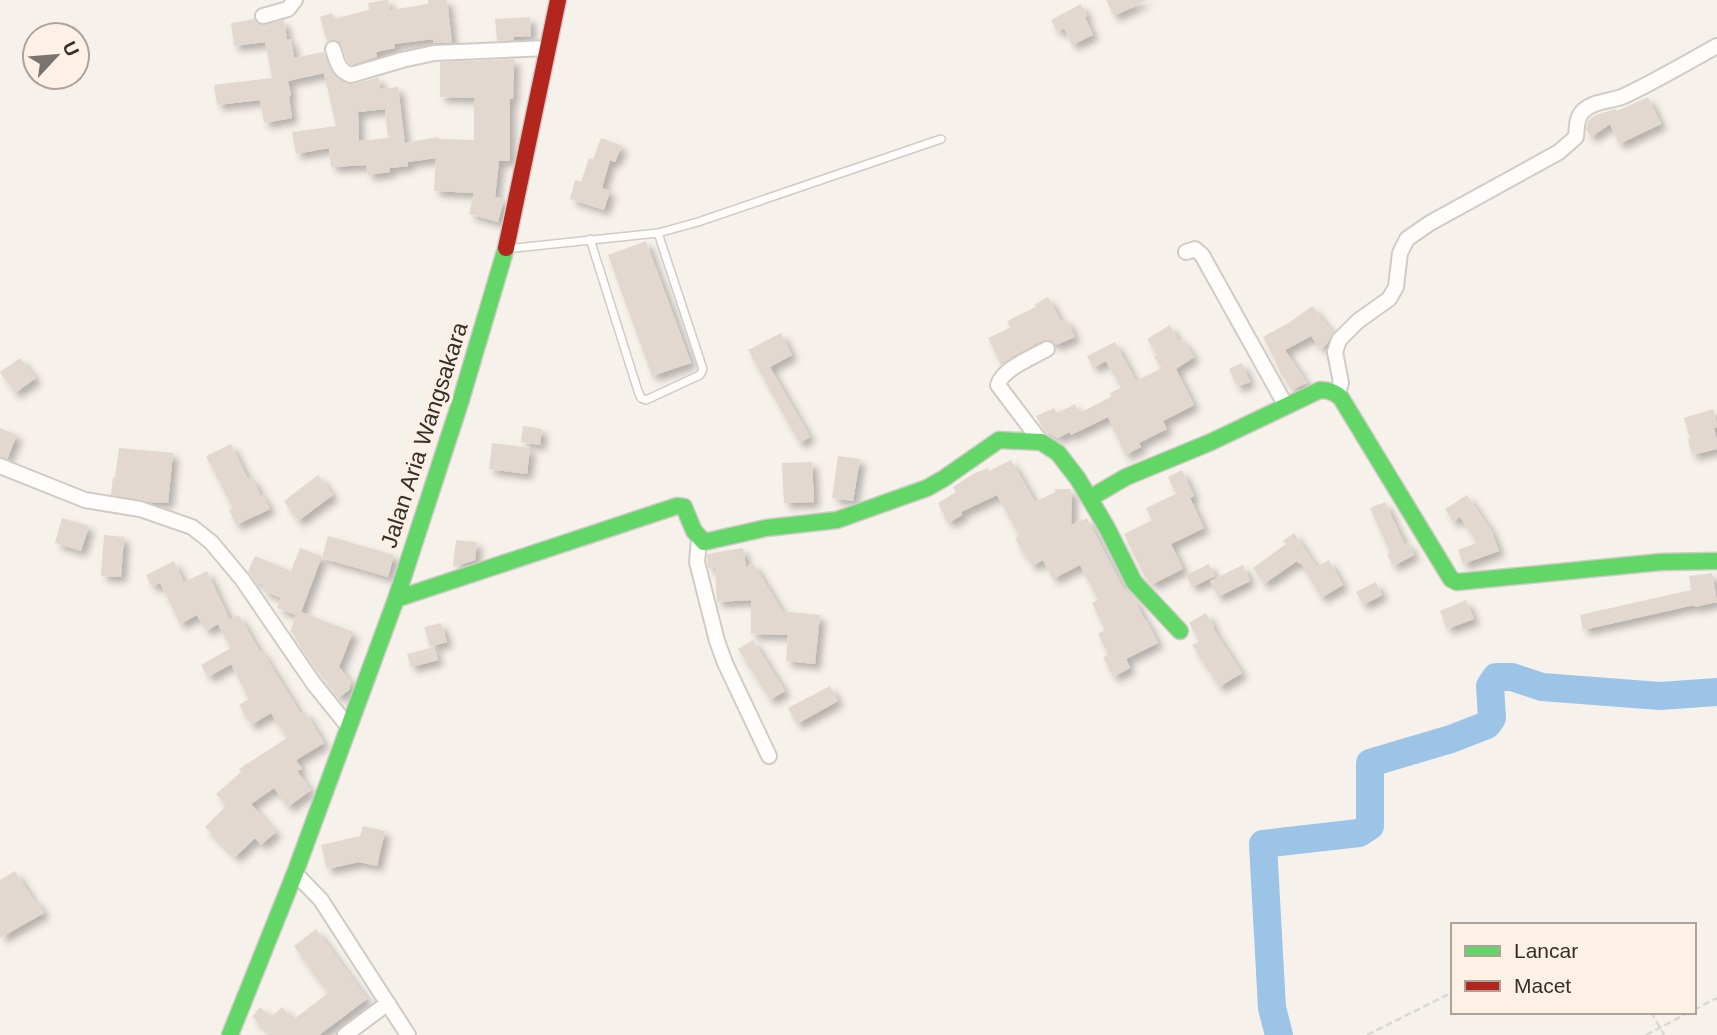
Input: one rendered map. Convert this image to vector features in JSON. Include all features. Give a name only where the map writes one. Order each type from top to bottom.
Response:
[{"type":"street","points":[[263,16],[288,9],[295,0]]},
{"type":"street","name":"Jalan Aria Wangsakara","points":[[230,1035],[295,873],[396,599],[460,403],[506,249],[558,0]]},
{"type":"street","points":[[1337,394],[1341,383],[1335,352],[1339,340],[1358,321],[1390,299],[1396,287],[1400,253],[1407,239],[1430,223],[1559,152],[1576,137],[1578,117],[1585,109],[1598,101],[1619,98],[1645,86],[1717,46]]},
{"type":"street","points":[[333,49],[340,68],[351,75],[434,53],[548,48]]},
{"type":"street","points":[[1186,252],[1195,249],[1202,256],[1286,406]]},
{"type":"street","points":[[1047,349],[1010,370],[1000,378],[998,385],[1041,442],[1058,453],[1078,479],[1135,582],[1180,631]]},
{"type":"street","points":[[1090,498],[1126,477],[1211,442],[1320,390],[1327,390],[1337,394],[1451,579],[1458,582],[1661,562],[1717,561]]},
{"type":"street","points":[[699,540],[704,542],[766,528],[837,520],[927,488],[999,440],[1041,442]]},
{"type":"street","points":[[0,467],[85,500],[140,509],[192,527],[211,542],[242,579],[314,684],[348,726]]},
{"type":"street","points":[[396,599],[677,506],[684,507],[699,540],[697,562],[717,641],[769,756]]},
{"type":"street","points":[[295,873],[321,901],[408,1035]]},
{"type":"street","points":[[345,1035],[388,1003]]},
{"type":"lane","points":[[506,249],[657,233],[711,218],[941,139]]},
{"type":"lane","points":[[590,239],[638,391],[641,398],[646,400],[700,375],[703,369],[657,233]]},
{"type":"path","points":[[1367,1035],[1451,993]]},
{"type":"path","points":[[1696,1009],[1717,998]]},
{"type":"path","points":[[1652,1014],[1664,1035]]},
{"type":"path","points":[[1646,1035],[1686,1014]]},
{"type":"building","points":[[388,0],[390,10],[428,4],[428,0],[447,0],[452,43],[434,43],[433,39],[394,44],[395,48],[376,52],[377,57],[351,65],[340,42],[327,41],[320,17],[332,13],[334,19],[369,10],[368,3]]},
{"type":"building","points":[[1106,0],[1147,0],[1114,16]]},
{"type":"building","points":[[1081,4],[1093,35],[1072,45],[1064,28],[1057,32],[1051,20]]},
{"type":"building","points":[[530,17],[531,36],[497,41],[495,19]]},
{"type":"building","points":[[254,19],[261,25],[284,20],[287,40],[291,39],[294,58],[324,52],[333,73],[343,82],[354,84],[379,77],[380,89],[398,87],[405,143],[438,137],[474,140],[474,98],[440,97],[440,62],[514,59],[513,99],[510,99],[510,161],[499,161],[495,197],[504,199],[498,222],[469,214],[474,193],[434,191],[436,158],[408,162],[408,166],[390,168],[390,172],[368,175],[366,165],[331,167],[329,148],[296,154],[292,132],[336,126],[324,73],[288,81],[292,118],[264,123],[260,100],[217,105],[214,85],[272,78],[265,42],[234,46],[231,23]],"holes":[[[385,109],[388,138],[359,141],[358,112]]]},
{"type":"building","points":[[1648,97],[1661,124],[1619,144],[1610,124],[1591,137],[1586,130],[1588,121],[1593,116],[1615,109],[1617,111]]},
{"type":"building","points":[[601,138],[622,146],[615,162],[610,160],[602,188],[610,191],[604,210],[570,199],[575,180],[581,182],[589,158],[593,159]]},
{"type":"building","points":[[646,241],[691,363],[652,376],[608,255]]},
{"type":"building","points":[[1048,297],[1061,321],[1066,319],[1075,337],[1056,345],[1051,341],[1042,341],[1001,365],[988,338],[1010,328],[1007,321],[1036,307],[1035,304]]},
{"type":"building","points":[[1312,306],[1333,333],[1321,349],[1311,336],[1285,350],[1307,383],[1292,390],[1278,369],[1263,337]]},
{"type":"building","points":[[1170,325],[1179,341],[1182,339],[1194,357],[1176,369],[1194,405],[1163,421],[1167,429],[1139,443],[1141,447],[1125,455],[1108,417],[1071,435],[1070,432],[1058,438],[1044,430],[1036,416],[1054,408],[1057,413],[1075,404],[1079,413],[1111,397],[1110,393],[1121,388],[1106,361],[1093,368],[1087,356],[1115,342],[1136,381],[1162,368],[1147,339]]},
{"type":"building","points":[[781,333],[792,355],[770,367],[810,437],[799,443],[748,350]]},
{"type":"building","points":[[20,358],[36,378],[15,393],[0,372]]},
{"type":"building","points":[[1242,363],[1250,382],[1237,387],[1229,369]]},
{"type":"building","points":[[1713,409],[1717,424],[1714,428],[1717,449],[1692,455],[1684,418]]},
{"type":"building","points":[[523,426],[542,429],[540,445],[521,442]]},
{"type":"building","points":[[0,428],[17,435],[7,459],[0,457]]},
{"type":"building","points":[[492,443],[530,448],[527,474],[489,469]]},
{"type":"building","points":[[231,444],[248,479],[252,477],[270,509],[236,525],[229,510],[233,509],[206,456]]},
{"type":"building","points":[[119,448],[173,453],[168,503],[111,495]]},
{"type":"building","points":[[838,456],[860,459],[853,501],[832,498]]},
{"type":"building","points":[[1011,460],[1035,502],[1055,492],[1055,489],[1070,489],[1071,525],[1087,518],[1123,588],[1136,602],[1158,643],[1126,659],[1130,668],[1113,677],[1103,657],[1108,655],[1098,634],[1105,630],[1092,603],[1098,600],[1080,565],[1053,579],[1043,560],[1032,566],[1015,538],[1019,536],[997,495],[961,512],[962,515],[948,523],[938,503],[956,492],[953,487],[973,474],[988,468],[989,471]]},
{"type":"building","points":[[812,462],[814,502],[784,503],[782,463]]},
{"type":"building","points":[[1182,470],[1194,496],[1190,498],[1204,528],[1171,544],[1183,569],[1153,584],[1144,575],[1124,534],[1152,520],[1146,508],[1176,494],[1168,477]]},
{"type":"building","points":[[318,475],[333,495],[298,521],[284,501]]},
{"type":"building","points":[[1467,495],[1491,530],[1499,551],[1463,564],[1458,550],[1477,543],[1460,517],[1453,522],[1445,509]]},
{"type":"building","points":[[1385,502],[1405,545],[1408,543],[1414,555],[1393,566],[1370,508]]},
{"type":"building","points":[[62,518],[89,526],[81,551],[55,543]]},
{"type":"building","points":[[1294,533],[1317,567],[1329,560],[1343,585],[1321,598],[1301,563],[1297,561],[1264,584],[1253,568],[1286,544],[1283,541]]},
{"type":"building","points":[[104,535],[124,537],[121,577],[101,576]]},
{"type":"building","points":[[328,536],[394,555],[388,577],[322,558]]},
{"type":"building","points":[[456,540],[477,542],[475,560],[453,567]]},
{"type":"building","points":[[300,548],[322,556],[301,612],[353,632],[339,667],[351,682],[349,690],[338,698],[290,632],[296,615],[277,608],[281,598],[262,590],[264,585],[255,581],[248,571],[255,556],[291,571]]},
{"type":"building","points":[[743,548],[746,567],[753,563],[782,611],[820,615],[815,664],[786,661],[788,635],[751,634],[751,600],[717,602],[715,567],[708,568],[707,554]]},
{"type":"building","points":[[174,561],[184,582],[207,571],[230,620],[239,615],[301,714],[305,711],[324,743],[296,760],[302,769],[297,771],[311,790],[288,807],[274,788],[251,804],[276,832],[261,845],[255,838],[235,857],[205,827],[226,806],[216,794],[241,772],[239,769],[287,738],[271,713],[251,725],[239,705],[249,699],[231,664],[208,677],[201,665],[231,648],[218,624],[206,631],[197,615],[180,624],[160,583],[152,587],[146,575]]},
{"type":"building","points":[[1209,564],[1215,576],[1192,587],[1186,575]]},
{"type":"building","points":[[1243,565],[1250,581],[1218,597],[1210,581]]},
{"type":"building","points":[[1712,573],[1717,602],[1583,630],[1580,615],[1691,590],[1689,576]]},
{"type":"building","points":[[1376,582],[1382,595],[1363,605],[1356,592]]},
{"type":"building","points":[[1466,600],[1474,619],[1447,629],[1440,611]]},
{"type":"building","points":[[1206,613],[1242,673],[1219,687],[1192,645],[1199,641],[1189,623]]},
{"type":"building","points":[[441,623],[447,642],[430,647],[424,627]]},
{"type":"building","points":[[753,640],[785,691],[770,700],[738,649]]},
{"type":"building","points":[[434,647],[438,660],[411,667],[407,654]]},
{"type":"building","points":[[830,686],[838,701],[797,724],[788,708]]},
{"type":"building","points":[[363,826],[385,831],[377,866],[359,862],[327,869],[321,845],[360,836]]},
{"type":"building","points":[[15,871],[44,913],[0,938],[0,880]]},
{"type":"building","points":[[316,929],[367,999],[319,1035],[273,1035],[252,1017],[260,1007],[271,1017],[282,1007],[293,1020],[328,993],[294,946]]},
{"type":"waterway","points":[[1279,1035],[1272,1008],[1263,844],[1359,833],[1370,826],[1370,763],[1451,739],[1487,725],[1492,718],[1490,686],[1496,677],[1512,677],[1542,687],[1660,696],[1717,692]]},
{"type":"traffic: fast","points":[[230,1035],[295,873],[396,599],[460,403],[506,248]]},
{"type":"traffic: fast","points":[[1090,498],[1126,477],[1211,442],[1323,390],[1341,398],[1451,579],[1457,582],[1661,562],[1717,561]]},
{"type":"traffic: fast","points":[[396,599],[677,506],[684,507],[694,531],[704,542],[766,528],[837,520],[927,488],[999,440],[1041,442],[1058,453],[1078,479],[1107,528],[1134,582],[1180,631]]},
{"type":"traffic: jam","points":[[506,248],[558,0]]}]
